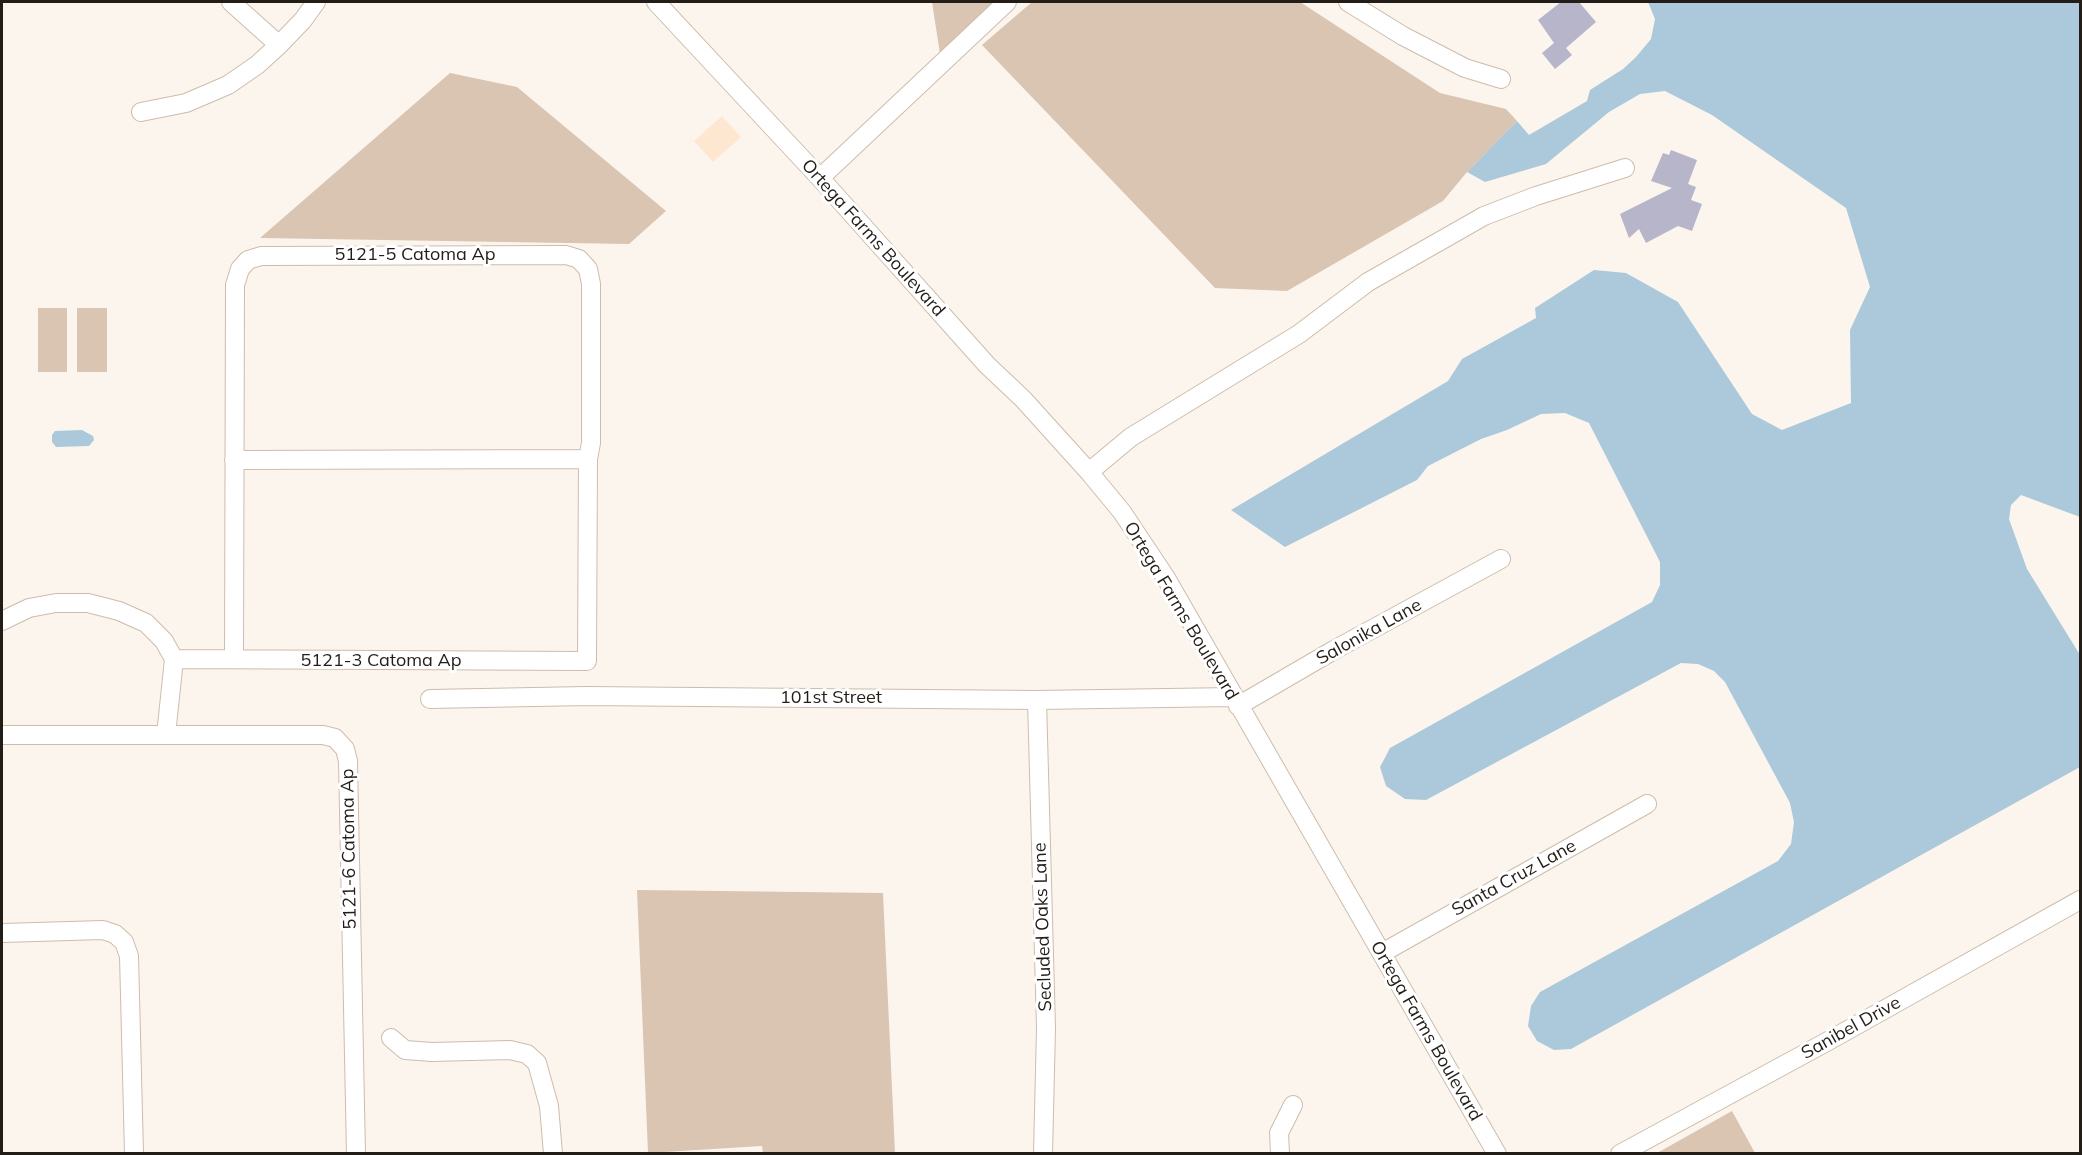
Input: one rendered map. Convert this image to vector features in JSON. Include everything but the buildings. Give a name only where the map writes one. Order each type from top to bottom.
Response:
[{"type":"street","points":[[231,2],[279,45]]},
{"type":"street","points":[[141,112],[186,104],[228,85],[257,65],[279,45],[303,20],[316,2]]},
{"type":"street","name":"Ortega Farms Boulevard","points":[[656,2],[820,178],[987,365],[1023,399],[1122,512],[1166,578],[1235,702],[1497,1154]]},
{"type":"street","points":[[820,178],[1007,2]]},
{"type":"street","points":[[1348,2],[1403,36],[1465,68],[1501,79]]},
{"type":"street","points":[[1089,472],[1131,436],[1299,334],[1368,282],[1455,232],[1484,216],[1515,204],[1625,168]]},
{"type":"street","name":"5121-5 Catoma Ap","points":[[234,659],[235,285],[240,269],[248,260],[261,256],[566,255],[579,259],[588,269],[591,284],[587,662]]},
{"type":"street","points":[[234,460],[588,459]]},
{"type":"street","name":"Salonika Lane","points":[[1235,702],[1501,559]]},
{"type":"street","points":[[2,621],[29,608],[57,603],[88,603],[119,611],[146,622],[165,641],[174,659],[166,735]]},
{"type":"street","name":"5121-3 Catoma Ap","points":[[174,659],[587,662]]},
{"type":"street","name":"101st Street","points":[[430,699],[597,696],[1235,702]]},
{"type":"street","name":"Secluded Oaks Lane","points":[[1036,700],[1046,1028],[1043,1154]]},
{"type":"street","name":"5121-6 Catoma Ap","points":[[2,735],[323,735],[335,738],[345,749],[348,761],[357,1154]]},
{"type":"street","name":"Santa Cruz Lane","points":[[1382,953],[1647,804]]},
{"type":"street","name":"Sanibel Drive","points":[[1620,1154],[2080,900]]},
{"type":"street","points":[[2,933],[104,930],[115,934],[124,942],[129,956],[134,1154]]},
{"type":"street","points":[[391,1038],[405,1050],[432,1052],[510,1050],[527,1054],[537,1063],[549,1106],[553,1154]]},
{"type":"street","points":[[1280,1154],[1279,1133],[1293,1105]]},
{"type":"shaded area","points":[[932,2],[995,2],[940,54]]},
{"type":"shaded area","points":[[1032,2],[1300,2],[1440,93],[1506,109],[1517,121],[1467,172],[1443,201],[1287,291],[1215,288],[982,45]]},
{"type":"shaded area","points":[[450,73],[517,87],[666,211],[629,244],[260,238]]},
{"type":"shaded area","points":[[722,116],[741,137],[713,162],[694,141]]},
{"type":"shaded area","points":[[38,308],[67,308],[67,372],[38,372]]},
{"type":"shaded area","points":[[77,308],[107,308],[107,372],[77,372]]},
{"type":"shaded area","points":[[637,890],[883,893],[895,1153],[763,1153],[762,1146],[648,1153]]},
{"type":"shaded area","points":[[1732,1111],[1755,1153],[1657,1153]]},
{"type":"water","points":[[1648,2],[2080,2],[2080,517],[2021,495],[2011,505],[2009,519],[2027,569],[2080,655],[2080,767],[1571,1049],[1554,1050],[1537,1041],[1528,1026],[1531,1006],[1540,992],[1778,861],[1791,844],[1794,822],[1790,803],[1725,682],[1714,671],[1698,664],[1681,663],[1426,800],[1405,799],[1386,786],[1380,767],[1390,748],[1652,602],[1660,585],[1660,562],[1589,423],[1565,413],[1541,414],[1481,439],[1428,466],[1417,480],[1285,547],[1231,510],[1448,381],[1462,359],[1536,318],[1535,308],[1594,270],[1626,273],[1678,302],[1752,414],[1782,430],[1851,403],[1850,330],[1870,287],[1846,208],[1712,115],[1665,91],[1640,94],[1609,112],[1546,164],[1485,182],[1467,172],[1517,121],[1529,135],[1587,101],[1590,90],[1623,69],[1636,57],[1651,39],[1655,19]]},
{"type":"water","points":[[82,430],[93,436],[94,440],[89,446],[56,447],[52,442],[52,435],[55,431]]}]
